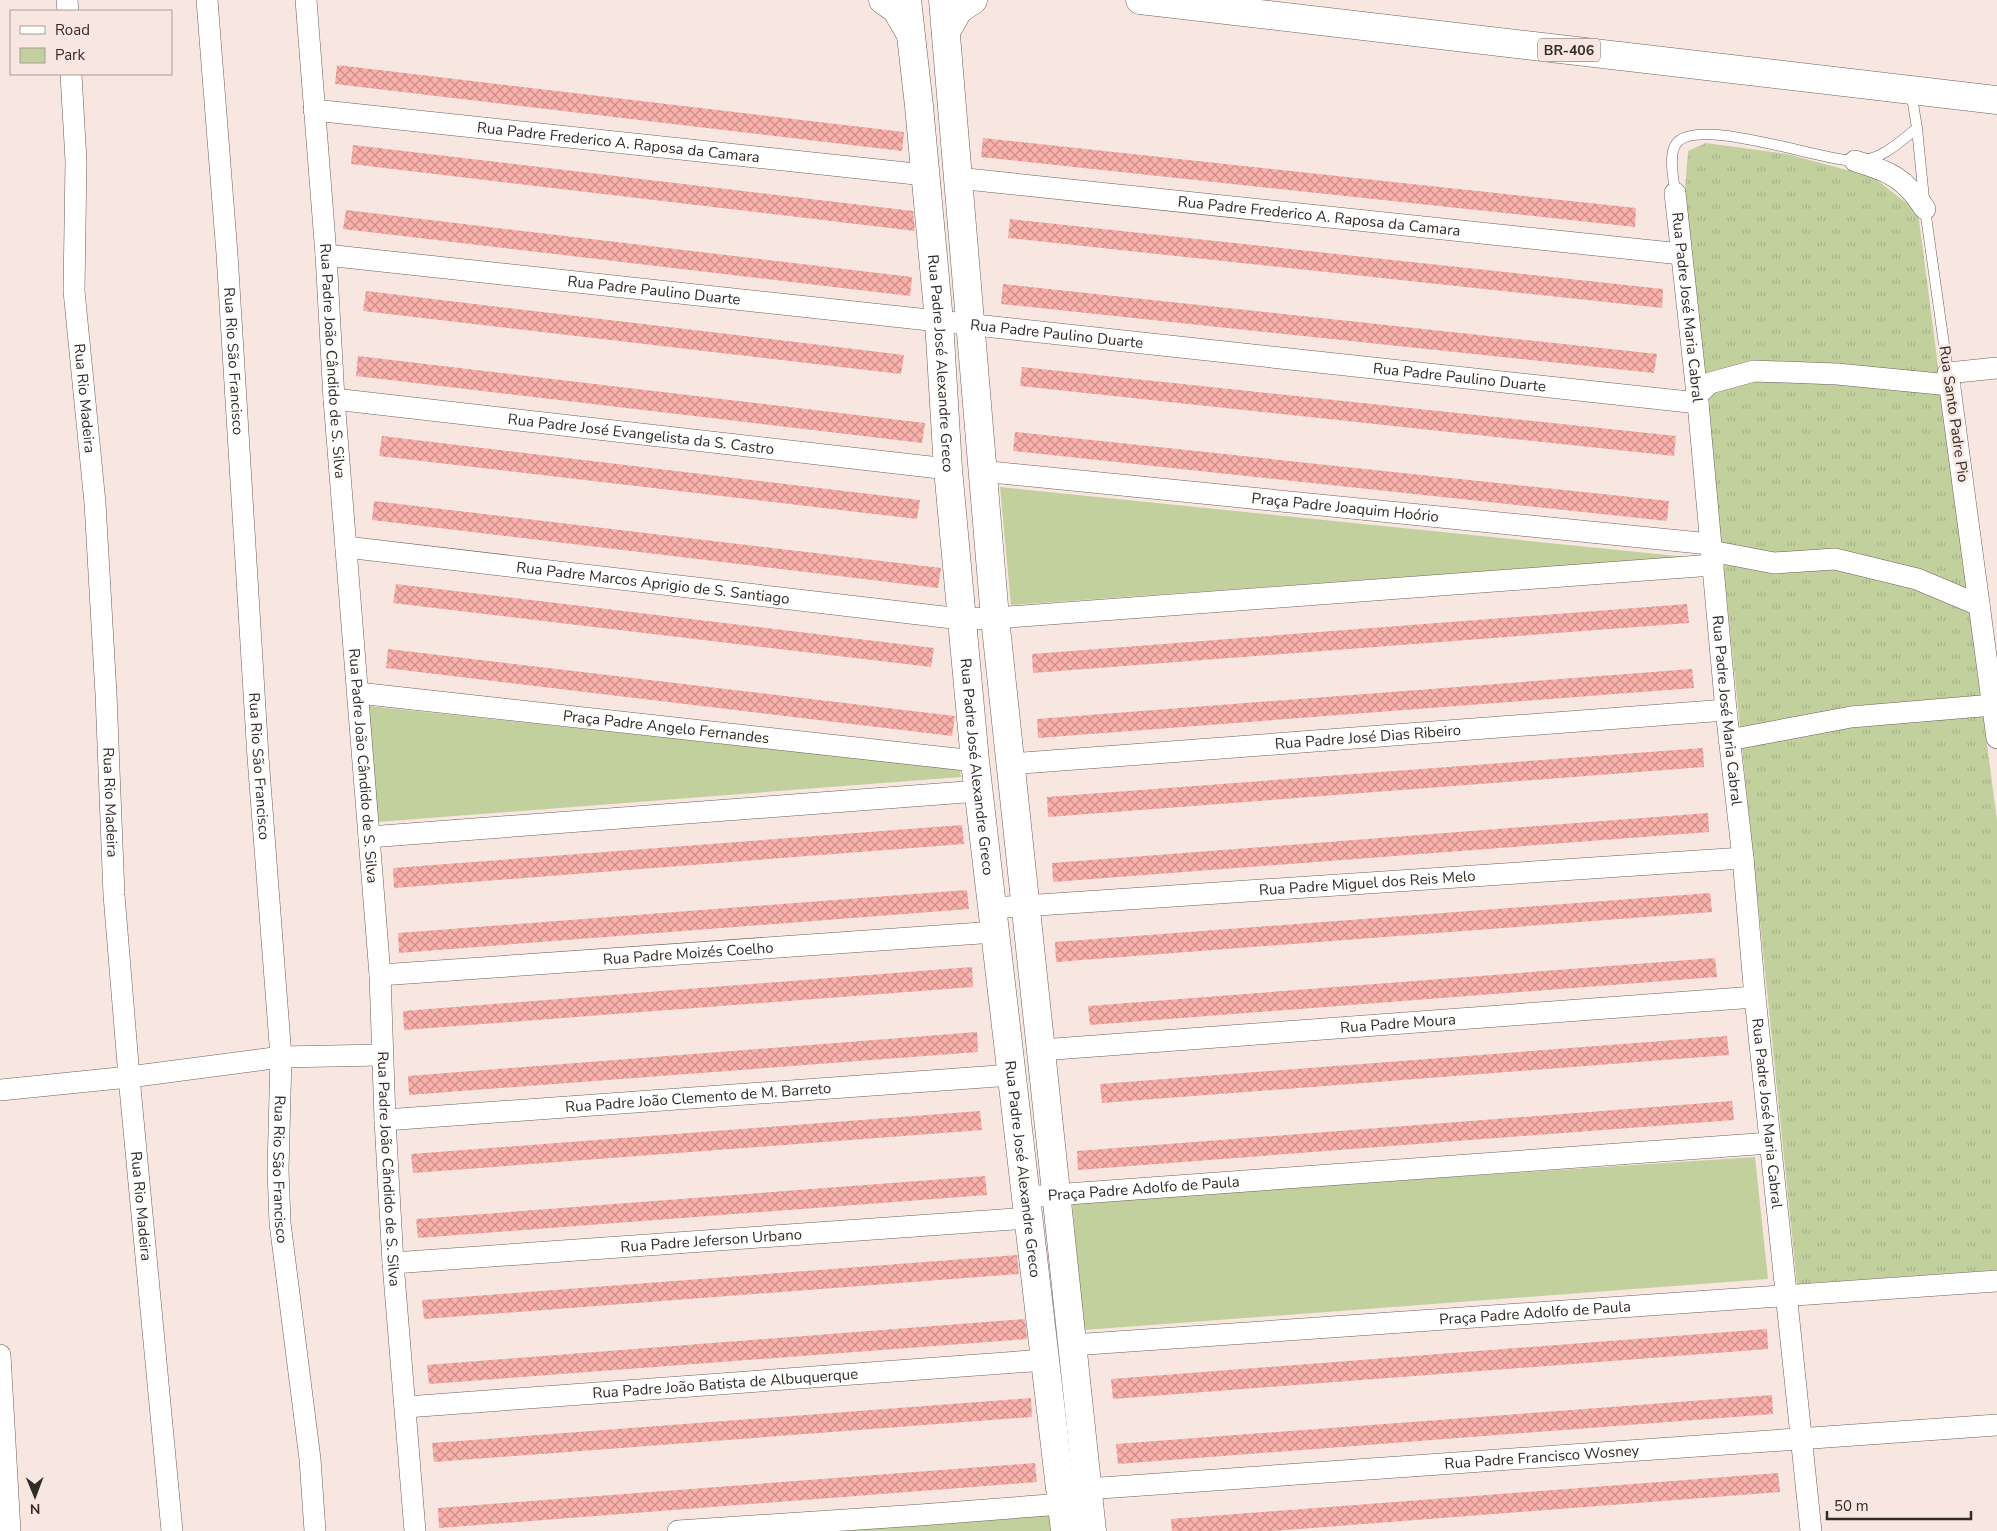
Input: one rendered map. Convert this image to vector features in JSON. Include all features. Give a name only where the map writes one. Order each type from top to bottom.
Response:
[{"type":"street","name":"Rua Rio São Francisco","points":[[207,0],[227,254],[258,757],[280,1057],[278,1170],[280,1223],[310,1459],[315,1531]]},
{"type":"street","name":"Rua Padre João Cândido de S. Silva","points":[[306,0],[326,255],[334,399],[380,975],[384,1120],[415,1531]]},
{"type":"street","points":[[883,0],[896,9],[910,33]]},
{"type":"street","name":"Rua Padre José Alexandre Greco","points":[[906,0],[939,321],[948,469],[975,761],[1065,1531]]},
{"type":"street","name":"Rua Padre José Alexandre Greco","points":[[944,0],[981,471],[995,618],[1092,1531]]},
{"type":"street","points":[[946,32],[958,10],[973,0]]},
{"type":"street","name":"BR-406","points":[[1140,0],[1174,2],[1997,100]]},
{"type":"street","name":"Rua Rio Madeira","points":[[71,75],[76,161],[74,292],[95,503],[106,694],[114,895],[129,1077],[172,1531]]},
{"type":"street","name":"Rua Padre Frederico A. Raposa da Camara","points":[[314,110],[925,175]]},
{"type":"street","points":[[1854,161],[1895,176],[1908,186],[1925,209]]},
{"type":"street","name":"Rua Padre Frederico A. Raposa da Camara","points":[[958,178],[1681,254]]},
{"type":"street","name":"Rua Padre José Maria Cabral","points":[[1675,193],[1697,399],[1729,740],[1743,858],[1755,998],[1812,1531]]},
{"type":"street","name":"Rua Padre Paulino Duarte","points":[[326,255],[970,325],[1697,399]]},
{"type":"street","points":[[1697,399],[1710,384],[1754,371],[1949,379],[1997,368]]},
{"type":"street","name":"Rua Santo Padre Pio","points":[[1949,379],[1993,695],[1997,738]]},
{"type":"street","name":"Rua Padre José Evangelista da S. Castro","points":[[334,399],[948,469]]},
{"type":"street","name":"Praça Padre Joaquim Hoório","points":[[981,471],[1711,553]]},
{"type":"street","name":"Rua Padre Marcos Aprigio de S. Santiago","points":[[346,547],[961,619],[995,618]]},
{"type":"street","points":[[995,618],[1711,553],[1774,563],[1835,559],[1916,579],[1979,605]]},
{"type":"street","name":"Praça Padre Angelo Fernandes","points":[[358,693],[975,761]]},
{"type":"street","points":[[1729,740],[1851,717],[1993,695]]},
{"type":"street","name":"Rua Padre José Dias Ribeiro","points":[[1010,764],[1726,710]]},
{"type":"street","points":[[369,837],[979,791]]},
{"type":"street","name":"Rua Padre Miguel dos Reis Melo","points":[[994,920],[1025,906],[1743,858]]},
{"type":"street","name":"Rua Padre Moizés Coelho","points":[[380,975],[994,920]]},
{"type":"street","name":"Rua Padre Moura","points":[[1041,1050],[1755,998]]},
{"type":"street","points":[[0,1090],[129,1077],[280,1057],[382,1055]]},
{"type":"street","name":"Rua Padre João Clemento de M. Barreto","points":[[384,1120],[1012,1075]]},
{"type":"street","name":"Praça Padre Adolfo de Paula","points":[[1027,1208],[1056,1194],[1770,1143]]},
{"type":"street","name":"Rua Padre Jeferson Urbano","points":[[394,1263],[1027,1208]]},
{"type":"street","name":"Praça Padre Adolfo de Paula","points":[[1072,1345],[1997,1281]]},
{"type":"street","points":[[0,1355],[10,1531]]},
{"type":"street","name":"Rua Padre João Batista de Albuquerque","points":[[406,1407],[1045,1360]]},
{"type":"street","name":"Rua Padre Francisco Wosney","points":[[678,1531],[920,1516],[1061,1497],[1087,1488],[1997,1425]]},
{"type":"lane","name":"Rua Santo Padre Pio","points":[[1910,90],[1917,128],[1925,209],[1949,379]]},
{"type":"lane","name":"Rua Padre José Maria Cabral","points":[[1675,193],[1673,150],[1679,141],[1695,136],[1706,134],[1732,136],[1854,161],[1882,155],[1917,128]]},
{"type":"green space","points":[[1706,143],[1787,154],[1873,177],[1918,212],[1997,821],[1997,1270],[1797,1284],[1685,190],[1688,151]]},
{"type":"green space","points":[[1000,487],[1687,557],[1011,605]]},
{"type":"green space","points":[[369,706],[960,769],[961,777],[377,822]]},
{"type":"green space","points":[[1755,1157],[1768,1279],[1084,1330],[1072,1202]]},
{"type":"green space","points":[[1052,1515],[1054,1531],[830,1531]]},
{"type":"building","points":[[337,65],[904,132],[902,151],[335,84]]},
{"type":"building","points":[[983,138],[1636,208],[1635,227],[981,157]]},
{"type":"building","points":[[353,145],[913,211],[915,231],[351,164]]},
{"type":"building","points":[[346,210],[912,277],[910,296],[343,229]]},
{"type":"building","points":[[1010,219],[1663,289],[1662,308],[1008,238]]},
{"type":"building","points":[[1003,284],[1657,354],[1654,373],[1001,304]]},
{"type":"building","points":[[366,291],[904,355],[901,374],[363,311]]},
{"type":"building","points":[[358,356],[925,423],[922,443],[356,376]]},
{"type":"building","points":[[1022,367],[1676,436],[1674,456],[1020,386]]},
{"type":"building","points":[[1015,432],[1669,501],[1667,521],[1013,451]]},
{"type":"building","points":[[382,436],[920,500],[917,519],[379,456]]},
{"type":"building","points":[[374,501],[941,568],[938,588],[372,520]]},
{"type":"building","points":[[396,584],[934,648],[931,667],[393,603]]},
{"type":"building","points":[[1687,604],[1689,623],[1033,673],[1032,654]]},
{"type":"building","points":[[388,649],[955,716],[952,736],[386,668]]},
{"type":"building","points":[[1692,669],[1694,688],[1038,738],[1037,719]]},
{"type":"building","points":[[1703,748],[1704,767],[1048,817],[1047,797]]},
{"type":"building","points":[[1708,813],[1709,832],[1053,882],[1052,863]]},
{"type":"building","points":[[962,825],[964,844],[394,888],[393,868]]},
{"type":"building","points":[[967,890],[969,909],[399,953],[398,933]]},
{"type":"building","points":[[1710,893],[1712,912],[1056,962],[1055,942]]},
{"type":"building","points":[[1715,958],[1717,977],[1090,1025],[1088,1006]]},
{"type":"building","points":[[972,967],[973,987],[404,1030],[403,1011]]},
{"type":"building","points":[[977,1032],[978,1052],[409,1095],[408,1076]]},
{"type":"building","points":[[1727,1036],[1729,1055],[1102,1103],[1100,1084]]},
{"type":"building","points":[[1732,1101],[1734,1120],[1078,1170],[1077,1151]]},
{"type":"building","points":[[980,1111],[982,1130],[413,1173],[411,1154]]},
{"type":"building","points":[[985,1176],[987,1195],[418,1238],[416,1219]]},
{"type":"building","points":[[1017,1255],[1019,1274],[424,1319],[422,1300]]},
{"type":"building","points":[[1025,1319],[1027,1339],[429,1384],[427,1365]]},
{"type":"building","points":[[1767,1329],[1768,1349],[1113,1399],[1111,1379]]},
{"type":"building","points":[[1772,1395],[1773,1414],[1118,1464],[1116,1444]]},
{"type":"building","points":[[1031,1398],[1032,1417],[434,1462],[432,1443]]},
{"type":"building","points":[[1035,1463],[1037,1482],[439,1528],[438,1508]]},
{"type":"building","points":[[1778,1473],[1780,1492],[1273,1531],[1172,1531],[1171,1519]]}]
